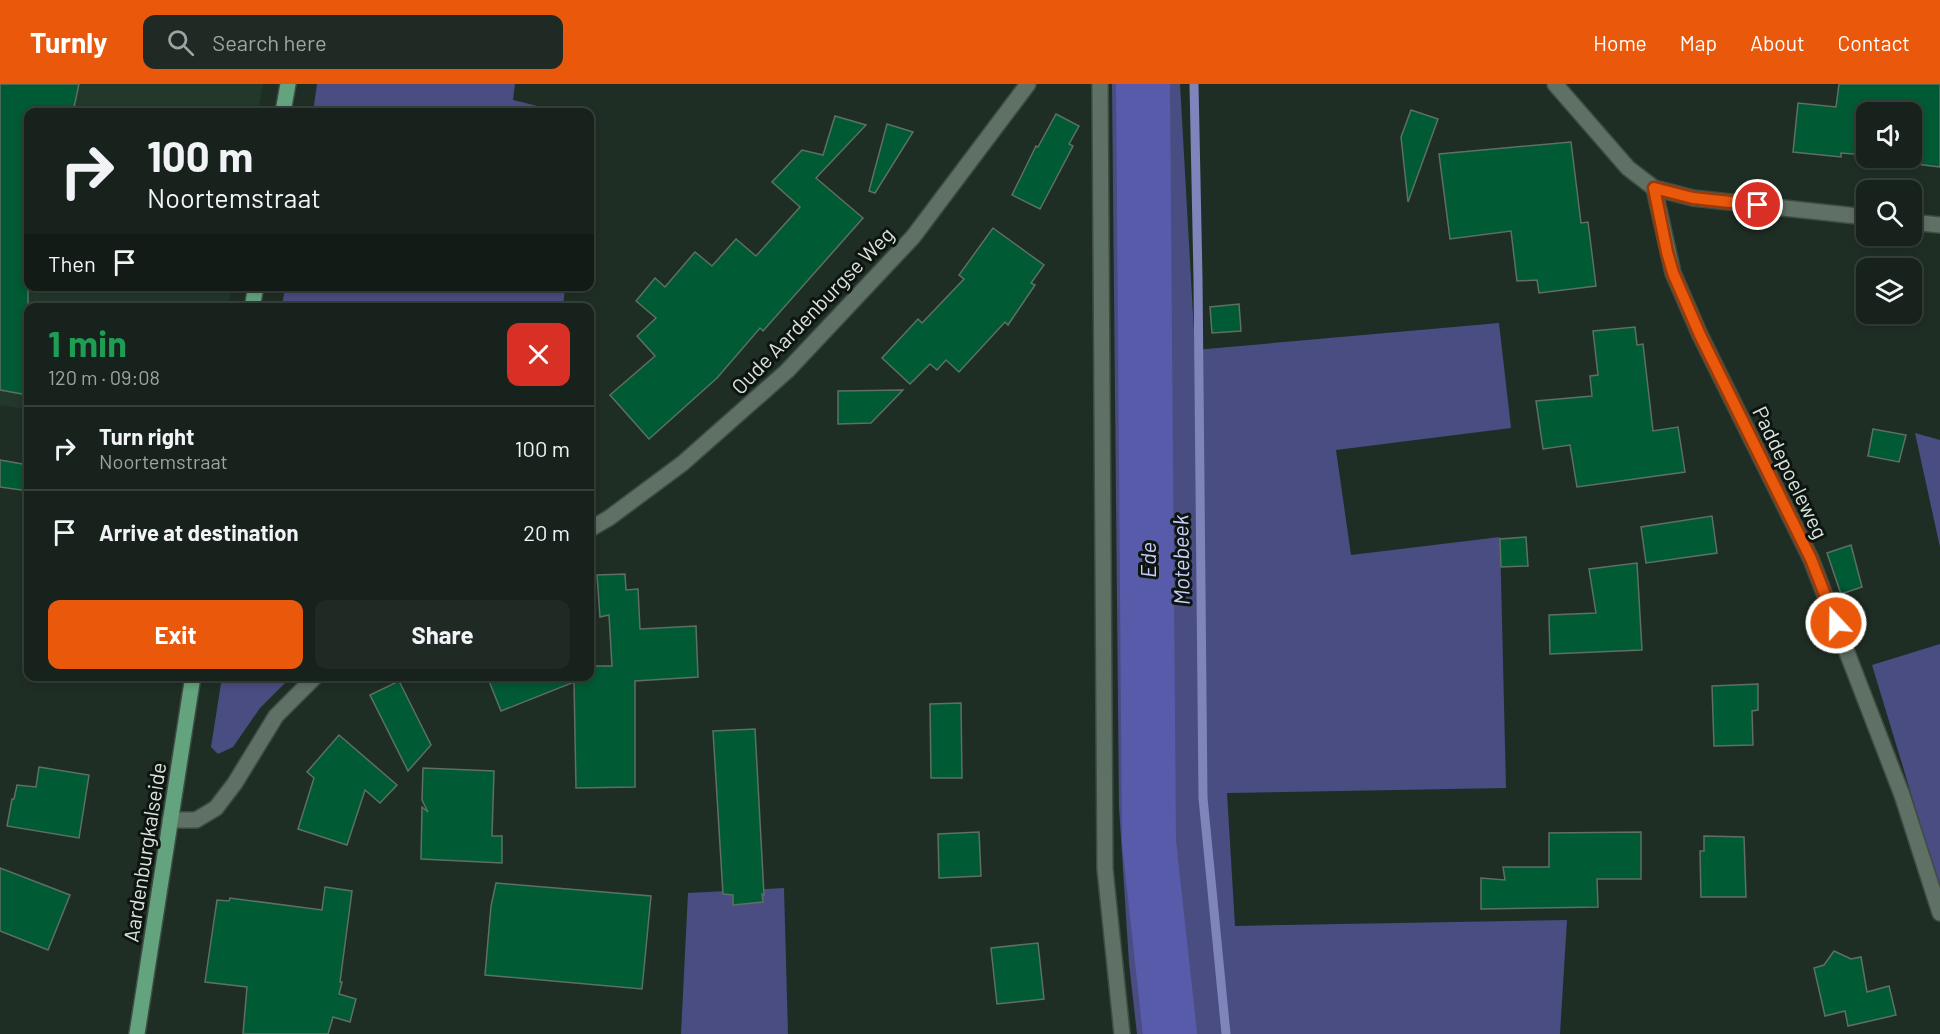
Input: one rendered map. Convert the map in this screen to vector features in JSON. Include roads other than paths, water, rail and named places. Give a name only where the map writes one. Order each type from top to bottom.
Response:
[{"type":"main road","points":[[285,108],[288,84]]},
{"type":"main road","name":"Aardenburgkalseide","points":[[137,1034],[192,681]]},
{"type":"street","name":"Oude Aardenburgse Weg","points":[[594,527],[683,463],[787,371],[913,237],[1028,84]]},
{"type":"street","points":[[1100,84],[1105,870],[1122,1034]]},
{"type":"street","points":[[1555,84],[1628,168],[1654,188],[1693,198],[1856,216]]},
{"type":"street","name":"Paddepoeleweg","points":[[1654,188],[1673,273],[1700,335],[1811,559],[1902,795],[1940,913]]},
{"type":"street","points":[[1922,223],[1940,225]]},
{"type":"street","points":[[170,820],[196,820],[216,808],[235,783],[276,716],[311,681]]},
{"type":"waterway","name":"Ede","points":[[1143,84],[1149,842],[1170,1034]]},
{"type":"waterway","name":"Motebeek","points":[[1194,84],[1203,798],[1226,1034]]}]
